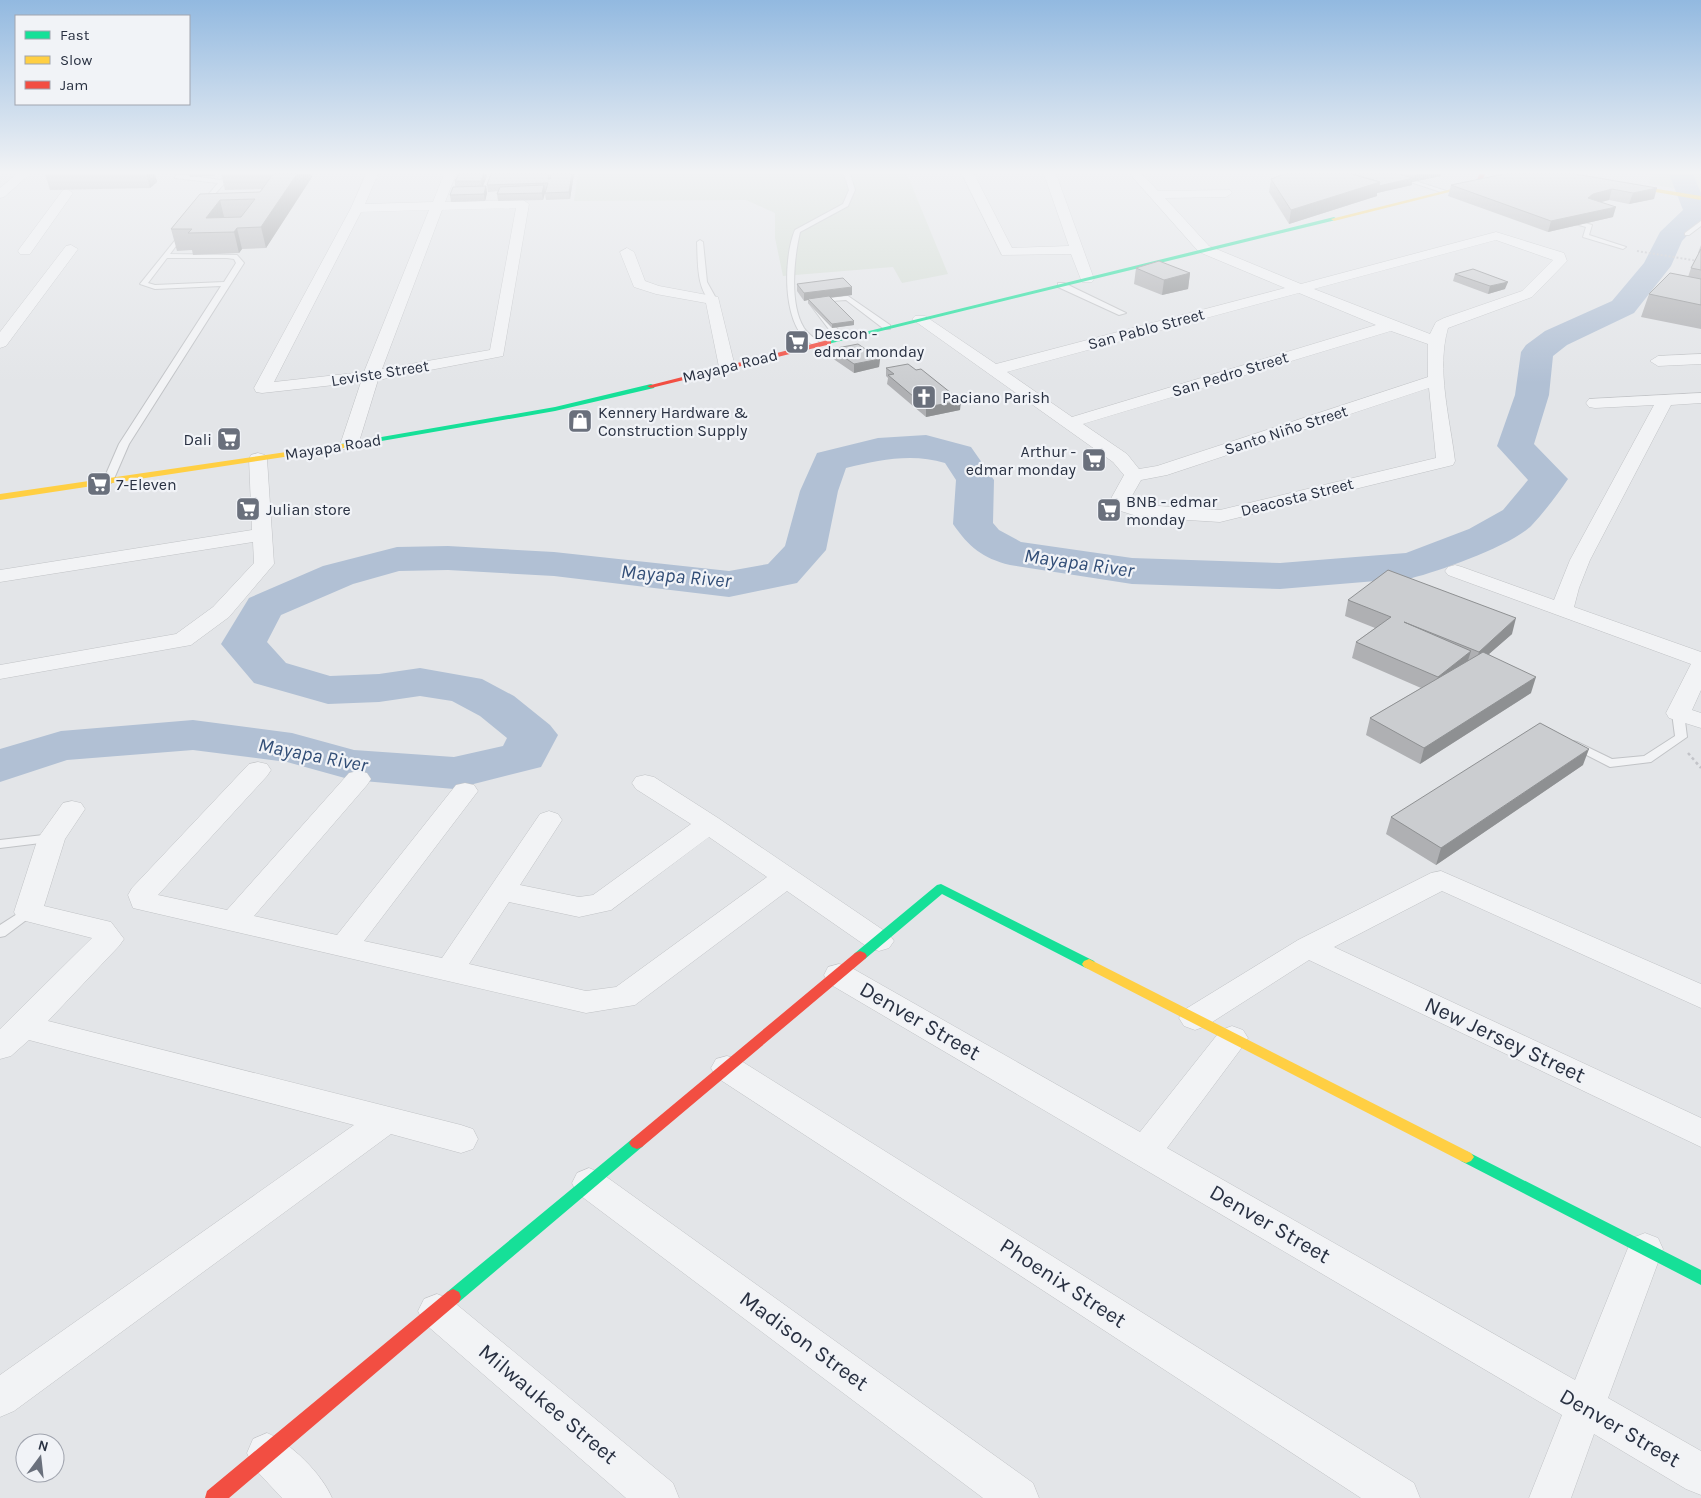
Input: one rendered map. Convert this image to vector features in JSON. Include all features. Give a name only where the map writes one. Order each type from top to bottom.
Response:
[{"type":"main road","name":"Mayapa Road","points":[[0,497],[349,446],[555,409],[1225,244]]},
{"type":"main road","points":[[214,1498],[941,888],[1701,1278]]},
{"type":"street","points":[[0,343],[71,249],[24,251],[29,244]]},
{"type":"street","name":"Leviste Street","points":[[338,244],[262,388],[372,376],[498,353],[508,288],[519,244]]},
{"type":"street","points":[[349,446],[372,376],[423,244]]},
{"type":"street","points":[[1003,244],[1007,252],[1078,250]]},
{"type":"street","points":[[1076,244],[1087,279]]},
{"type":"street","points":[[1199,244],[1204,249],[1391,326],[1436,341]]},
{"type":"street","name":"San Pablo Street","points":[[994,370],[1466,244]]},
{"type":"street","name":"San Pablo Street","points":[[1436,341],[1441,325],[1526,294],[1560,261],[1559,256],[1521,244]]},
{"type":"street","points":[[627,252],[640,284],[664,292],[713,300],[727,367]]},
{"type":"street","points":[[920,319],[1120,458],[1134,475]]},
{"type":"street","name":"San Pedro Street","points":[[1069,423],[1391,326]]},
{"type":"street","name":"Deacosta Street","points":[[1134,475],[1118,504],[1140,510],[1220,516],[1446,461],[1436,380],[1436,341]]},
{"type":"street","points":[[1683,360],[1701,342]]},
{"type":"street","points":[[1658,361],[1701,359]]},
{"type":"street","name":"Santo Niño Street","points":[[1134,475],[1178,465],[1436,380]]},
{"type":"street","points":[[1595,403],[1701,398]]},
{"type":"street","points":[[1563,610],[1568,588],[1580,560],[1665,400]]},
{"type":"street","points":[[0,672],[183,640],[221,612],[264,564],[264,534],[258,459]]},
{"type":"street","points":[[0,576],[264,534]]},
{"type":"street","points":[[1455,571],[1701,660]]},
{"type":"street","points":[[1701,666],[1678,713],[1701,721]]},
{"type":"street","points":[[258,770],[142,898],[143,901],[586,1002],[624,996],[787,877]]},
{"type":"street","points":[[233,922],[358,779]]},
{"type":"street","points":[[645,783],[709,824],[879,941]]},
{"type":"street","points":[[343,948],[465,791]]},
{"type":"street","points":[[0,1047],[24,1027],[104,947],[109,939],[102,929],[28,912],[52,838],[72,810]]},
{"type":"street","points":[[449,971],[549,820]]},
{"type":"street","points":[[503,891],[579,907],[601,903],[709,824]]},
{"type":"street","points":[[1195,1018],[1308,947],[1441,880],[1701,997]]},
{"type":"street","name":"New Jersey Street","points":[[1308,947],[1701,1133]]},
{"type":"street","name":"Denver Street","points":[[839,975],[1701,1474]]},
{"type":"street","points":[[24,1027],[461,1139]]},
{"type":"street","points":[[1145,1151],[1232,1038]]},
{"type":"street","name":"Phoenix Street","points":[[727,1068],[1399,1498]]},
{"type":"street","points":[[0,1398],[386,1120]]},
{"type":"street","name":"Madison Street","points":[[589,1183],[1018,1498]]},
{"type":"street","points":[[1550,1498],[1645,1249]]},
{"type":"street","name":"Milwaukee Street","points":[[437,1311],[658,1498]]},
{"type":"street","points":[[267,1453],[311,1498]]},
{"type":"lane","points":[[176,244],[144,284],[155,287],[226,284]]},
{"type":"lane","points":[[700,244],[703,282],[713,300]]},
{"type":"lane","points":[[794,244],[794,313],[798,326],[816,344]]},
{"type":"lane","points":[[1612,244],[1623,247]]},
{"type":"lane","points":[[108,481],[124,444],[240,263],[237,257],[167,256]]},
{"type":"lane","points":[[1061,285],[1122,313]]},
{"type":"lane","points":[[840,338],[813,303],[814,300],[848,298],[887,327]]},
{"type":"lane","points":[[1565,741],[1610,763],[1647,759],[1681,737],[1678,713]]},
{"type":"lane","points":[[0,844],[52,838]]},
{"type":"lane","points":[[0,932],[28,912]]},
{"type":"path","points":[[1623,247],[1698,261]]},
{"type":"shaded area","points":[[776,244],[936,244],[948,274],[902,283],[893,267],[783,276]]},
{"type":"building","points":[[1701,249],[1701,270],[1691,268]]},
{"type":"building","points":[[1159,261],[1190,273],[1164,280],[1136,268]]},
{"type":"building","points":[[1473,269],[1508,282],[1490,286],[1455,274]]},
{"type":"building","points":[[1670,273],[1701,279],[1701,305],[1649,294]]},
{"type":"building","points":[[843,278],[852,287],[804,293],[797,284]]},
{"type":"building","points":[[829,296],[854,321],[832,324],[808,299]]},
{"type":"building","points":[[858,344],[880,359],[854,364],[832,349]]},
{"type":"building","points":[[908,364],[916,370],[921,369],[961,401],[926,407],[888,375],[894,374],[886,368]]},
{"type":"building","points":[[1388,570],[1516,618],[1479,652],[1404,622],[1471,651],[1438,677],[1356,642],[1391,617],[1348,600]]},
{"type":"building","points":[[1483,652],[1536,677],[1424,748],[1370,718]]},
{"type":"building","points":[[1540,723],[1589,749],[1441,848],[1391,817]]},
{"type":"waterway","name":"Mayapa River","points":[[0,766],[61,746],[193,735],[292,748],[352,765],[454,773],[523,756],[533,735],[497,706],[465,689],[420,682],[379,688],[328,690],[270,673],[244,644],[264,607],[338,575],[397,559],[448,558],[554,564],[729,584],[782,574],[805,550],[819,491],[830,461],[878,449],[926,446],[958,455],[975,480],[973,524],[985,539],[1010,553],[1132,571],[1280,576],[1412,565],[1483,538],[1517,518],[1549,479],[1515,446],[1532,395],[1537,352],[1556,338],[1623,307],[1657,266],[1667,244]]},
{"type":"traffic: fast","points":[[828,342],[1232,244]]},
{"type":"traffic: fast","points":[[341,446],[555,409],[651,386]]},
{"type":"traffic: fast","points":[[860,956],[941,888],[1089,964]]},
{"type":"traffic: fast","points":[[453,1297],[637,1143]]},
{"type":"traffic: fast","points":[[1466,1157],[1701,1278]]},
{"type":"traffic: slow","points":[[0,497],[341,446]]},
{"type":"traffic: slow","points":[[1089,964],[1466,1157]]},
{"type":"traffic: jam","points":[[651,386],[828,342]]},
{"type":"traffic: jam","points":[[637,1143],[860,956]]},
{"type":"traffic: jam","points":[[214,1498],[453,1297]]},
{"type":"place","name":"Descon - edmar monday","points":[[797,342]]},
{"type":"place","name":"Paciano Parish","points":[[924,397]]},
{"type":"place","name":"Kennery Hardware & Construction Supply","points":[[580,421]]},
{"type":"place","name":"Dali","points":[[229,439]]},
{"type":"place","name":"Arthur - edmar monday","points":[[1094,460]]},
{"type":"place","name":"7-Eleven","points":[[99,484]]},
{"type":"place","name":"Julian store","points":[[248,509]]},
{"type":"place","name":"BNB - edmar monday","points":[[1109,510]]}]
